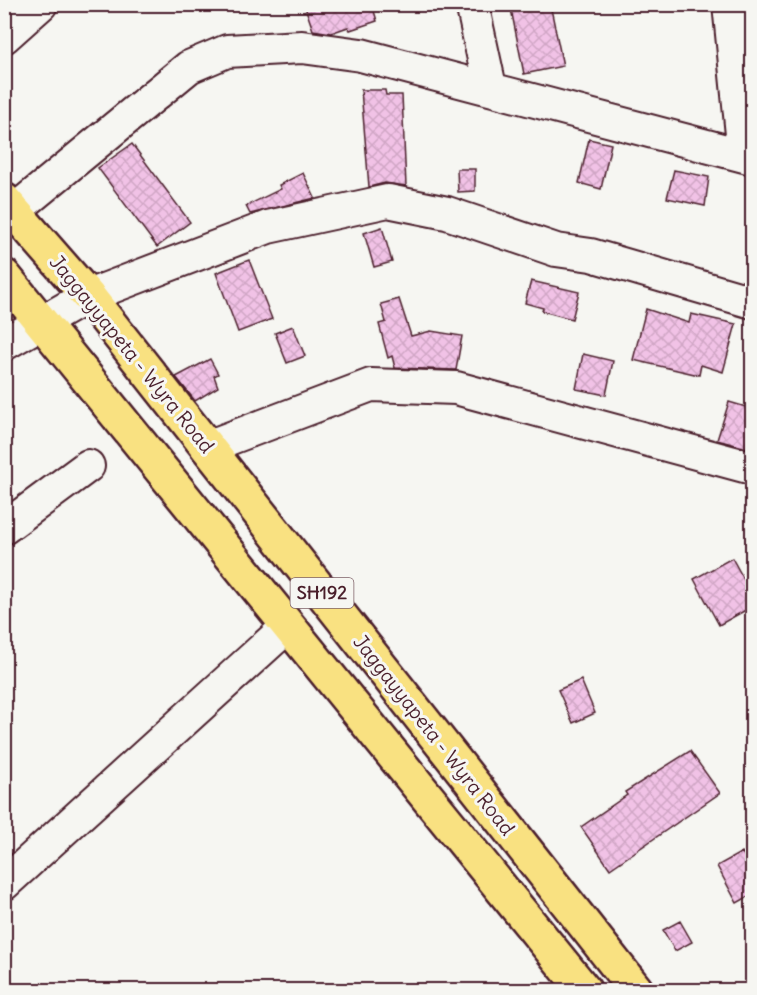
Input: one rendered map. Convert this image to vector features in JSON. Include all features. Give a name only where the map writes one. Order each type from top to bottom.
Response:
[{"type":"main road","name":"Jaggayyapeta - Wyra Road","points":[[9,206],[88,296],[636,990]]},
{"type":"main road","name":"SH192","points":[[4,276],[584,990]]},
{"type":"street","points":[[4,37],[41,4]]},
{"type":"street","points":[[472,4],[490,87]]},
{"type":"street","points":[[9,206],[189,67],[227,51],[302,47],[361,55],[490,87],[748,157],[729,4]]},
{"type":"street","points":[[4,344],[88,296],[268,227],[388,201],[447,213],[556,250],[591,255],[753,302]]},
{"type":"street","points":[[207,447],[371,385],[446,387],[753,468]]},
{"type":"street","points":[[4,528],[88,466]]},
{"type":"street","points":[[4,884],[288,626]]},
{"type":"building","points":[[304,4],[372,4],[377,21],[350,30],[348,27],[331,33],[313,30]]},
{"type":"building","points":[[510,4],[550,4],[563,66],[524,74]]},
{"type":"building","points":[[361,90],[385,90],[386,95],[402,95],[406,186],[385,183],[369,187]]},
{"type":"building","points":[[589,139],[611,144],[601,189],[579,183]]},
{"type":"building","points":[[132,144],[190,222],[157,247],[98,168]]},
{"type":"building","points":[[457,169],[475,169],[475,191],[458,192]]},
{"type":"building","points":[[674,170],[709,177],[705,206],[667,198]]},
{"type":"building","points":[[303,173],[315,198],[250,214],[246,206],[281,189],[279,185]]},
{"type":"building","points":[[382,227],[392,262],[374,267],[364,233]]},
{"type":"building","points":[[249,260],[272,319],[238,332],[216,273]]},
{"type":"building","points":[[531,281],[579,292],[572,319],[542,311],[543,308],[525,303]]},
{"type":"building","points":[[399,299],[411,336],[431,331],[462,336],[456,370],[395,368],[392,356],[388,358],[379,324],[386,322],[381,304]]},
{"type":"building","points":[[646,309],[689,323],[691,314],[736,324],[723,372],[701,365],[699,375],[633,360]]},
{"type":"building","points":[[293,326],[305,356],[287,363],[275,333]]},
{"type":"building","points":[[583,354],[613,361],[606,395],[576,389]]},
{"type":"building","points":[[210,359],[218,374],[214,376],[218,387],[195,401],[176,377]]},
{"type":"building","points":[[729,402],[753,409],[753,431],[747,448],[717,440]]},
{"type":"building","points":[[732,558],[753,596],[753,606],[719,625],[694,579]]},
{"type":"building","points":[[581,680],[595,713],[573,723],[558,690]]},
{"type":"building","points":[[690,751],[720,793],[610,869],[581,827],[627,795],[625,792]]},
{"type":"building","points":[[742,852],[753,871],[753,894],[737,903],[717,866]]},
{"type":"building","points":[[680,921],[692,942],[675,951],[663,930]]}]
